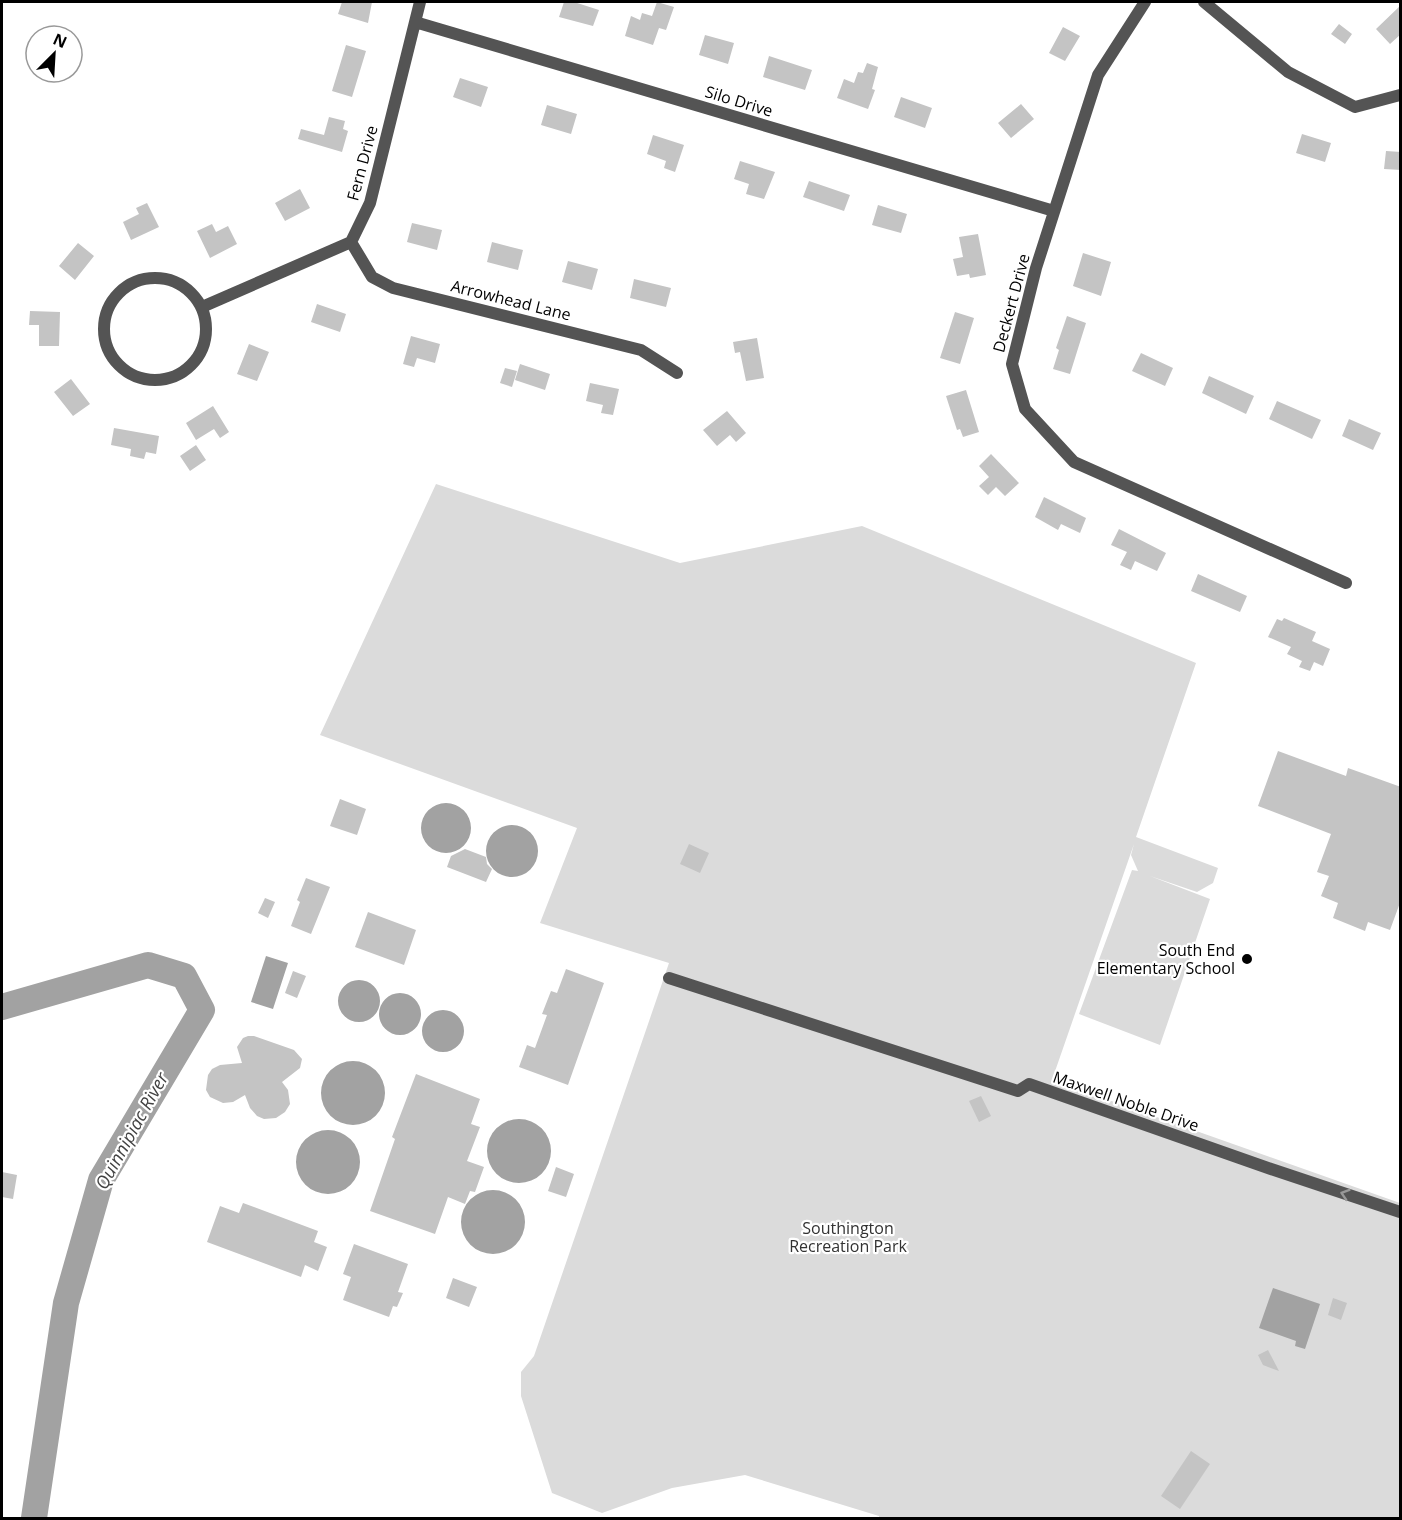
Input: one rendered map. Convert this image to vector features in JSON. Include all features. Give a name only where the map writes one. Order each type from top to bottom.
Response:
[{"type":"street","name":"Fern Drive","points":[[351,242],[370,203],[420,2]]},
{"type":"street","name":"Deckert Drive","points":[[1145,2],[1098,75],[1036,268],[1012,364],[1025,409],[1074,462],[1346,583]]},
{"type":"street","points":[[1204,2],[1288,72],[1355,107],[1401,94]]},
{"type":"street","name":"Silo Drive","points":[[415,22],[1054,212]]},
{"type":"street","points":[[201,307],[351,242]]},
{"type":"street","name":"Arrowhead Lane","points":[[351,242],[372,277],[393,288],[641,350],[677,373]]},
{"type":"street","points":[[152,277],[172,280],[189,291],[201,307],[206,327],[203,346],[193,364],[177,376],[157,380],[137,377],[120,367],[108,351],[103,331],[106,311],[116,294],[133,282],[152,277]]},
{"type":"street","name":"Maxwell Noble Drive","points":[[669,978],[1018,1091],[1029,1084],[1282,1173],[1401,1212]]},
{"type":"green space","name":"Southington Recreation Park","points":[[436,484],[680,563],[862,526],[1196,663],[1136,837],[1218,868],[1213,883],[1197,892],[1150,876],[1210,899],[1160,1045],[1079,1014],[1132,870],[1138,871],[1131,855],[1134,844],[1052,1080],[1400,1203],[1400,1518],[879,1518],[879,1516],[745,1475],[672,1488],[602,1513],[552,1493],[521,1396],[521,1372],[534,1356],[669,963],[540,923],[577,828],[320,735]]},
{"type":"shaded area","points":[[441,803],[451,803],[464,810],[471,823],[471,833],[464,846],[451,853],[441,853],[432,849],[425,842],[421,833],[421,823],[425,814],[432,807]]},
{"type":"shaded area","points":[[507,825],[517,825],[531,832],[538,851],[531,870],[517,877],[507,877],[497,873],[490,866],[486,856],[486,846],[490,836],[497,829]]},
{"type":"shaded area","points":[[266,956],[288,963],[273,1009],[251,1002]]},
{"type":"shaded area","points":[[359,980],[374,986],[380,1001],[374,1016],[359,1022],[344,1016],[338,1001],[344,986]]},
{"type":"shaded area","points":[[400,993],[415,999],[421,1014],[415,1029],[400,1035],[385,1029],[379,1014],[385,999]]},
{"type":"shaded area","points":[[443,1010],[458,1016],[464,1031],[458,1046],[443,1052],[428,1046],[422,1031],[428,1016]]},
{"type":"shaded area","points":[[347,1061],[359,1061],[376,1070],[383,1081],[385,1093],[383,1105],[376,1116],[359,1125],[347,1125],[335,1120],[326,1111],[321,1099],[321,1087],[326,1075],[335,1066]]},
{"type":"shaded area","points":[[513,1119],[525,1119],[542,1128],[549,1139],[551,1151],[549,1163],[542,1174],[525,1183],[513,1183],[501,1178],[492,1169],[487,1157],[487,1145],[492,1133],[501,1124]]},
{"type":"shaded area","points":[[322,1130],[334,1130],[351,1139],[358,1150],[360,1162],[358,1174],[351,1185],[334,1194],[322,1194],[310,1189],[301,1180],[296,1168],[296,1156],[301,1144],[310,1135]]},
{"type":"shaded area","points":[[487,1190],[499,1190],[516,1199],[523,1210],[525,1222],[523,1234],[516,1245],[499,1254],[487,1254],[475,1249],[466,1240],[461,1228],[461,1216],[466,1204],[475,1195]]},
{"type":"shaded area","points":[[1273,1288],[1320,1304],[1305,1349],[1295,1346],[1296,1341],[1259,1328]]},
{"type":"building","points":[[342,2],[372,2],[368,23],[338,14]]},
{"type":"building","points":[[564,2],[574,2],[599,10],[593,26],[559,17]]},
{"type":"building","points":[[657,2],[674,7],[666,30],[659,28],[653,45],[625,36],[631,16],[640,20],[642,13],[652,16]]},
{"type":"building","points":[[1401,5],[1401,34],[1390,44],[1376,29]]},
{"type":"building","points":[[1339,24],[1352,34],[1345,44],[1331,34]]},
{"type":"building","points":[[1063,27],[1080,36],[1065,61],[1049,53]]},
{"type":"building","points":[[705,35],[734,43],[728,64],[699,55]]},
{"type":"building","points":[[346,45],[366,51],[352,97],[332,91]]},
{"type":"building","points":[[769,56],[812,70],[805,90],[763,77]]},
{"type":"building","points":[[867,63],[878,67],[872,89],[875,90],[868,109],[837,98],[844,79],[854,83],[858,72],[863,73]]},
{"type":"building","points":[[460,78],[488,87],[481,107],[453,97]]},
{"type":"building","points":[[901,97],[932,108],[925,128],[894,117]]},
{"type":"building","points":[[1021,104],[1034,119],[1011,138],[998,123]]},
{"type":"building","points":[[547,105],[577,114],[571,134],[541,125]]},
{"type":"building","points":[[329,117],[345,121],[343,129],[348,131],[342,152],[298,139],[301,129],[324,135]]},
{"type":"building","points":[[1302,134],[1331,143],[1325,162],[1296,153]]},
{"type":"building","points":[[653,135],[684,145],[675,172],[664,168],[666,161],[647,154]]},
{"type":"building","points":[[1386,151],[1401,152],[1401,170],[1384,169]]},
{"type":"building","points":[[740,161],[775,172],[764,199],[746,194],[749,184],[734,179]]},
{"type":"building","points":[[809,181],[850,195],[844,211],[803,197]]},
{"type":"building","points":[[300,189],[310,208],[285,221],[275,203]]},
{"type":"building","points":[[147,203],[159,227],[131,240],[123,222],[139,214],[136,208]]},
{"type":"building","points":[[878,205],[907,214],[901,233],[872,225]]},
{"type":"building","points":[[412,223],[442,230],[437,250],[407,242]]},
{"type":"building","points":[[212,224],[216,232],[228,226],[237,244],[210,258],[197,231]]},
{"type":"building","points":[[978,234],[986,275],[970,278],[969,274],[957,276],[953,259],[963,257],[959,237]]},
{"type":"building","points":[[492,242],[523,250],[518,270],[487,262]]},
{"type":"building","points":[[78,243],[94,256],[75,280],[59,266]]},
{"type":"building","points":[[1083,253],[1111,262],[1101,296],[1073,286]]},
{"type":"building","points":[[568,261],[598,269],[592,290],[562,282]]},
{"type":"building","points":[[634,279],[671,288],[666,307],[630,298]]},
{"type":"building","points":[[317,304],[346,314],[340,332],[311,322]]},
{"type":"building","points":[[30,311],[60,312],[59,346],[39,346],[39,325],[29,325]]},
{"type":"building","points":[[955,312],[974,318],[960,364],[940,358]]},
{"type":"building","points":[[1067,316],[1086,323],[1070,374],[1053,369],[1059,350],[1056,348]]},
{"type":"building","points":[[411,336],[440,344],[435,363],[417,358],[414,367],[403,364]]},
{"type":"building","points":[[757,338],[764,378],[746,381],[740,352],[735,353],[733,342]]},
{"type":"building","points":[[249,344],[269,352],[257,381],[237,374]]},
{"type":"building","points":[[1141,353],[1173,368],[1165,386],[1132,371]]},
{"type":"building","points":[[520,364],[550,374],[545,390],[515,380]]},
{"type":"building","points":[[505,368],[517,371],[512,387],[500,383]]},
{"type":"building","points":[[1209,376],[1254,396],[1246,414],[1202,393]]},
{"type":"building","points":[[71,379],[90,404],[73,416],[54,392]]},
{"type":"building","points":[[590,383],[619,389],[613,415],[601,413],[603,405],[586,401]]},
{"type":"building","points":[[966,390],[979,432],[963,437],[960,429],[957,430],[946,396]]},
{"type":"building","points":[[1277,401],[1321,420],[1312,439],[1269,419]]},
{"type":"building","points":[[213,406],[229,432],[220,438],[214,429],[196,440],[186,423]]},
{"type":"building","points":[[727,411],[746,433],[736,442],[730,435],[717,446],[703,430]]},
{"type":"building","points":[[1349,419],[1381,433],[1373,450],[1342,436]]},
{"type":"building","points":[[114,428],[159,436],[156,454],[146,452],[144,459],[130,456],[131,449],[111,445]]},
{"type":"building","points":[[196,445],[206,460],[190,471],[180,456]]},
{"type":"building","points":[[991,454],[1019,483],[1005,496],[996,487],[988,495],[979,486],[989,477],[979,466]]},
{"type":"building","points":[[1044,497],[1086,518],[1080,533],[1061,524],[1058,530],[1035,517]]},
{"type":"building","points":[[1119,529],[1166,553],[1157,571],[1135,561],[1131,570],[1120,565],[1127,552],[1111,545]]},
{"type":"building","points":[[1198,574],[1247,596],[1240,612],[1191,591]]},
{"type":"building","points":[[1284,618],[1316,632],[1312,641],[1330,649],[1323,666],[1314,662],[1310,671],[1299,667],[1302,661],[1287,654],[1291,647],[1268,637],[1277,619],[1282,621]]},
{"type":"building","points":[[1278,751],[1346,776],[1348,768],[1401,787],[1401,900],[1390,930],[1368,922],[1365,931],[1333,918],[1338,903],[1321,896],[1329,876],[1317,872],[1331,834],[1258,806]]},
{"type":"building","points":[[340,799],[366,809],[357,835],[330,826]]},
{"type":"building","points":[[689,844],[709,853],[700,873],[680,864]]},
{"type":"building","points":[[465,849],[486,857],[487,864],[492,869],[486,882],[447,867],[451,856]]},
{"type":"building","points":[[306,878],[330,887],[311,934],[291,926],[300,902],[297,900]]},
{"type":"building","points":[[265,898],[275,902],[268,918],[258,913]]},
{"type":"building","points":[[368,912],[416,930],[404,965],[355,947]]},
{"type":"building","points":[[566,969],[604,983],[568,1085],[519,1067],[527,1045],[535,1048],[547,1015],[542,1014],[551,991],[557,993]]},
{"type":"building","points":[[293,971],[306,976],[297,998],[285,993]]},
{"type":"building","points":[[248,1036],[294,1050],[302,1059],[300,1068],[282,1082],[288,1090],[290,1104],[285,1112],[276,1118],[264,1119],[257,1116],[250,1108],[245,1095],[233,1102],[223,1103],[210,1097],[206,1090],[208,1075],[212,1069],[220,1065],[242,1063],[237,1047],[243,1038]]},
{"type":"building","points":[[416,1074],[480,1099],[471,1124],[480,1127],[467,1161],[484,1167],[475,1192],[470,1191],[465,1204],[448,1197],[435,1234],[370,1211],[395,1139],[392,1137]]},
{"type":"building","points":[[981,1096],[991,1116],[979,1122],[969,1101]]},
{"type":"building","points":[[556,1167],[574,1174],[566,1197],[548,1191]]},
{"type":"building","points":[[2,1172],[17,1175],[13,1199],[2,1197]]},
{"type":"building","points":[[243,1203],[318,1231],[314,1242],[327,1247],[318,1271],[305,1265],[301,1277],[207,1242],[220,1206],[239,1213]]},
{"type":"building","points":[[354,1244],[408,1264],[398,1292],[403,1293],[397,1307],[393,1306],[389,1317],[343,1300],[351,1277],[343,1274]]},
{"type":"building","points":[[453,1278],[477,1287],[469,1307],[446,1298]]},
{"type":"building","points":[[1333,1298],[1347,1303],[1341,1320],[1328,1315]]},
{"type":"building","points":[[1268,1350],[1279,1371],[1263,1365],[1258,1355]]},
{"type":"building","points":[[1191,1451],[1210,1464],[1180,1509],[1161,1496]]},
{"type":"waterway","name":"Quinnipiac River","points":[[2,1007],[148,965],[184,976],[202,1010],[101,1180],[66,1303],[34,1518]]},
{"type":"place","name":"South End Elementary School","points":[[1247,959]]}]
